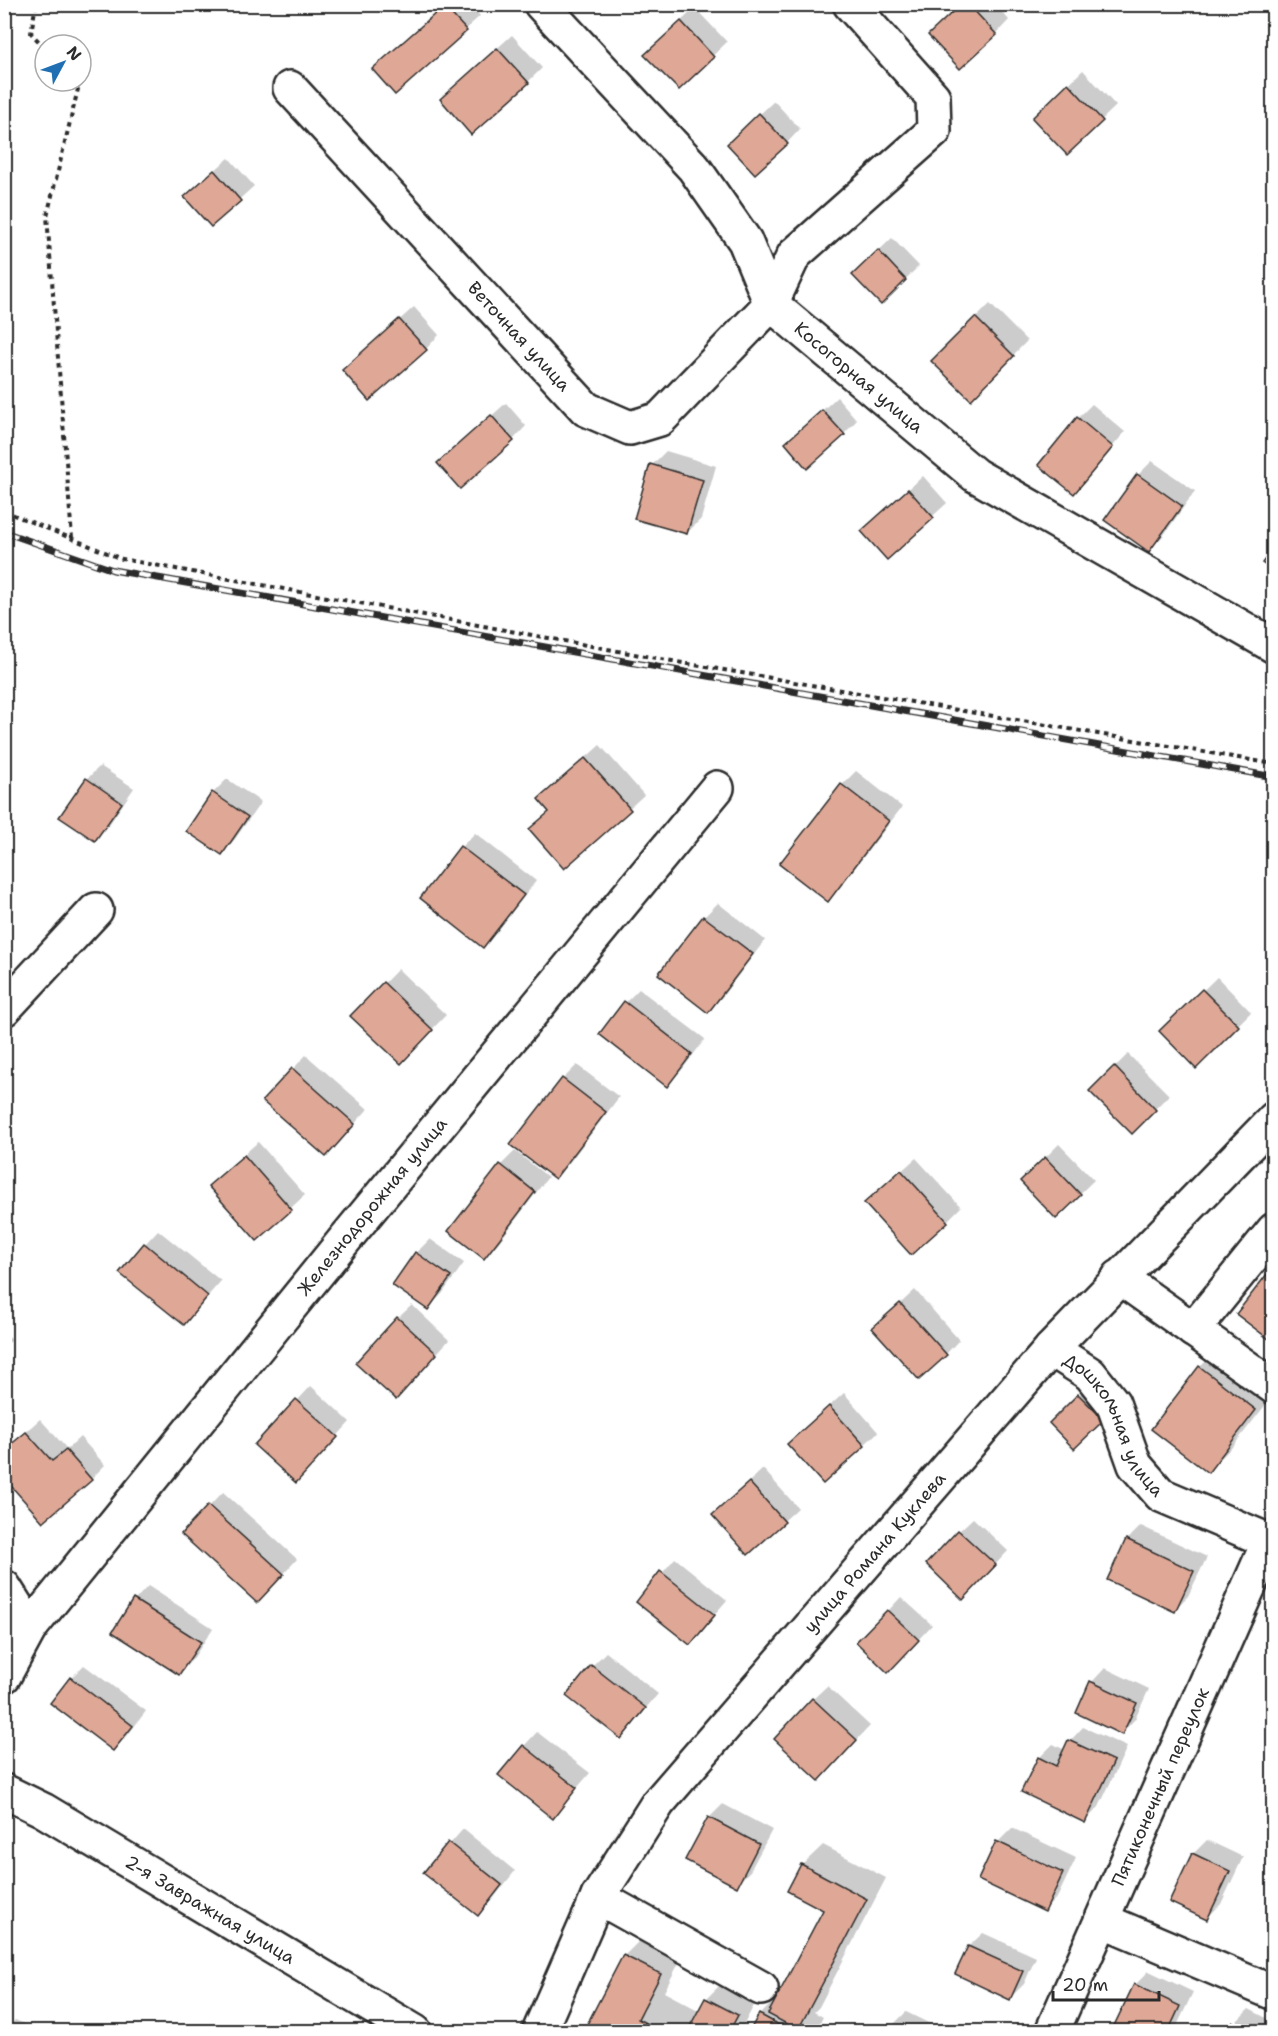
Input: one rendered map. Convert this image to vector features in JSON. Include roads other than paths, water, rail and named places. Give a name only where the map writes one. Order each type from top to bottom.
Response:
[{"type":"street","name":"Косогорная улица","points":[[541,4],[694,168],[745,241],[771,304],[975,475],[1274,646]]},
{"type":"street","name":"Веточная улица","points":[[290,88],[586,410],[630,428],[660,419],[771,304],[794,255],[934,130],[933,97],[850,4]]},
{"type":"street","name":"Железнодорожная улица","points":[[4,1676],[30,1628],[346,1238],[717,788]]},
{"type":"street","points":[[4,1010],[96,910]]},
{"type":"street","name":"улица Романа Куклева","points":[[538,2031],[598,1897],[658,1803],[1051,1350],[1274,1119]]},
{"type":"street","points":[[1193,1330],[1274,1230]]},
{"type":"street","points":[[1119,1277],[1274,1387]]},
{"type":"street","name":"Дошкольная улица","points":[[1051,1350],[1090,1374],[1113,1403],[1135,1465],[1161,1495],[1271,1542]]},
{"type":"street","name":"Пятиконечный переулок","points":[[1052,2031],[1271,1542]]},
{"type":"street","points":[[4,1587],[30,1628]]},
{"type":"street","name":"2-я Завражная улица","points":[[4,1791],[43,1810],[415,2031]]},
{"type":"street","points":[[598,1897],[761,1988]]},
{"type":"street","points":[[1102,1920],[1274,1993]]},
{"type":"railway","points":[[4,532],[113,570],[1274,777]]}]
